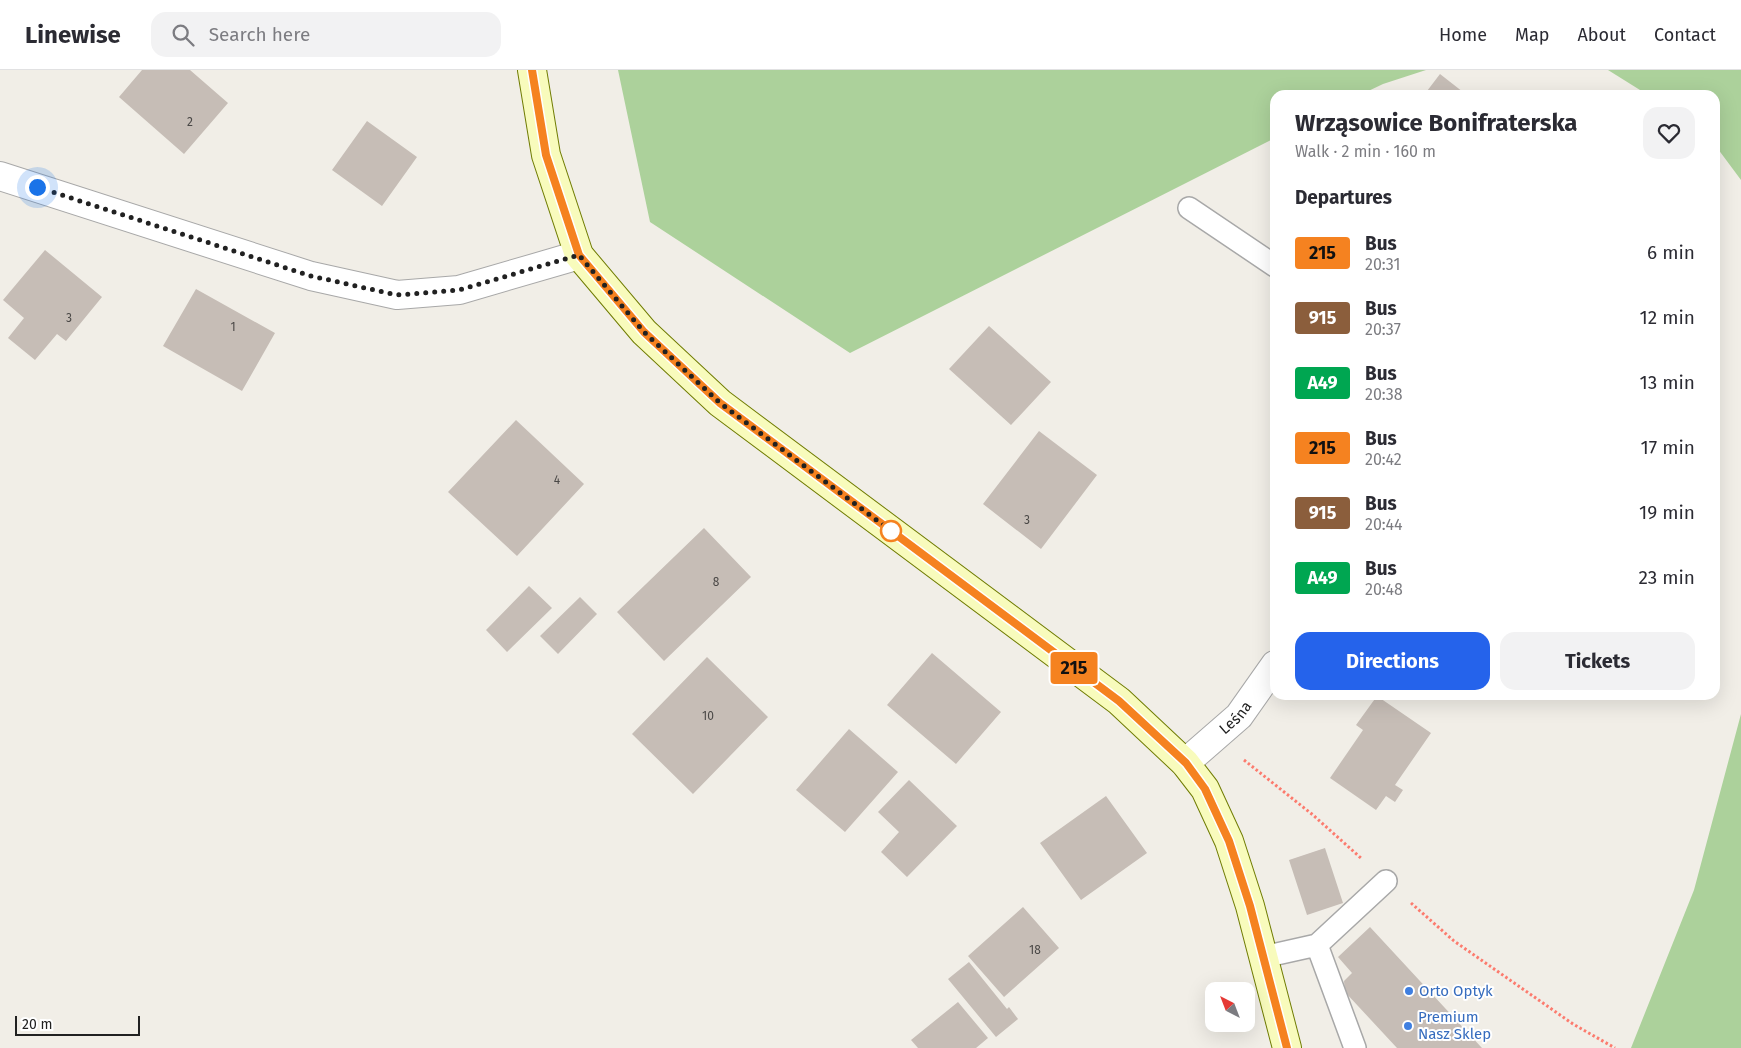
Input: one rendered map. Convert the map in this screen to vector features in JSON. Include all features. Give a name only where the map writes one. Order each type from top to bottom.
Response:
[{"type":"street","points":[[532,70],[546,155],[579,255],[644,332],[720,403],[1119,701],[1186,763],[1205,789],[1229,841],[1250,906],[1287,1048]]},
{"type":"street","points":[[0,176],[311,276],[397,295],[459,290],[579,255]]},
{"type":"street","name":"Leśna","points":[[1186,763],[1239,716],[1270,672]]},
{"type":"lane","points":[[1189,208],[1270,263]]},
{"type":"lane","points":[[1263,957],[1317,945],[1386,881]]},
{"type":"lane","points":[[1317,945],[1355,1048]]},
{"type":"path","points":[[1573,1024],[1615,1048]]},
{"type":"green space","points":[[618,70],[1426,70],[1370,90],[1270,90],[1270,141],[850,353],[650,222]]},
{"type":"green space","points":[[1608,70],[1741,70],[1741,180],[1720,152],[1720,90],[1640,90]]},
{"type":"green space","points":[[1741,714],[1741,1048],[1631,1048],[1694,890]]},
{"type":"building","points":[[142,70],[190,70],[228,103],[184,154],[119,97]]},
{"type":"building","points":[[1440,74],[1460,90],[1428,90]]},
{"type":"building","points":[[367,121],[417,157],[382,206],[332,170]]},
{"type":"building","points":[[45,250],[102,297],[66,341],[57,334],[35,360],[8,338],[24,318],[3,300]]},
{"type":"building","points":[[196,289],[275,333],[242,391],[163,346]]},
{"type":"building","points":[[989,326],[1051,382],[1011,425],[949,369]]},
{"type":"building","points":[[516,420],[584,484],[517,556],[448,492]]},
{"type":"building","points":[[1039,431],[1097,475],[1041,549],[983,504]]},
{"type":"building","points":[[704,528],[751,577],[664,661],[617,612]]},
{"type":"building","points":[[529,586],[552,608],[507,652],[486,630]]},
{"type":"building","points":[[580,597],[597,614],[558,654],[540,636]]},
{"type":"building","points":[[932,653],[1001,712],[956,764],[887,705]]},
{"type":"building","points":[[707,657],[768,717],[693,794],[632,734]]},
{"type":"building","points":[[1374,700],[1383,700],[1431,733],[1395,785],[1403,790],[1395,802],[1386,796],[1376,810],[1330,778],[1363,730],[1356,725]]},
{"type":"building","points":[[849,729],[898,772],[845,832],[796,790]]},
{"type":"building","points":[[909,780],[957,826],[907,877],[881,852],[899,832],[878,812]]},
{"type":"building","points":[[1106,796],[1147,853],[1081,900],[1040,843]]},
{"type":"building","points":[[1325,848],[1343,903],[1307,915],[1289,860]]},
{"type":"building","points":[[1023,907],[1059,948],[1004,997],[968,956]]},
{"type":"building","points":[[1370,927],[1482,1048],[1397,1048],[1345,992],[1344,981],[1352,973],[1338,957]]},
{"type":"building","points":[[969,962],[1007,1009],[1009,1007],[1018,1019],[996,1037],[948,979]]},
{"type":"building","points":[[958,1002],[988,1038],[976,1048],[918,1048],[911,1040]]},
{"type":"bus line","name":"215","points":[[532,70],[546,155],[579,255],[644,332],[720,403],[1119,701],[1186,763],[1205,789],[1229,841],[1250,906],[1287,1048]]},
{"type":"place","name":"Orto Optyk","points":[[1409,991]]},
{"type":"place","name":"Premium Nasz Sklep","points":[[1408,1026]]},
{"type":"route","points":[[37,187],[311,276],[397,295],[459,290],[579,255],[644,332],[720,403],[894,533],[891,531]]}]
